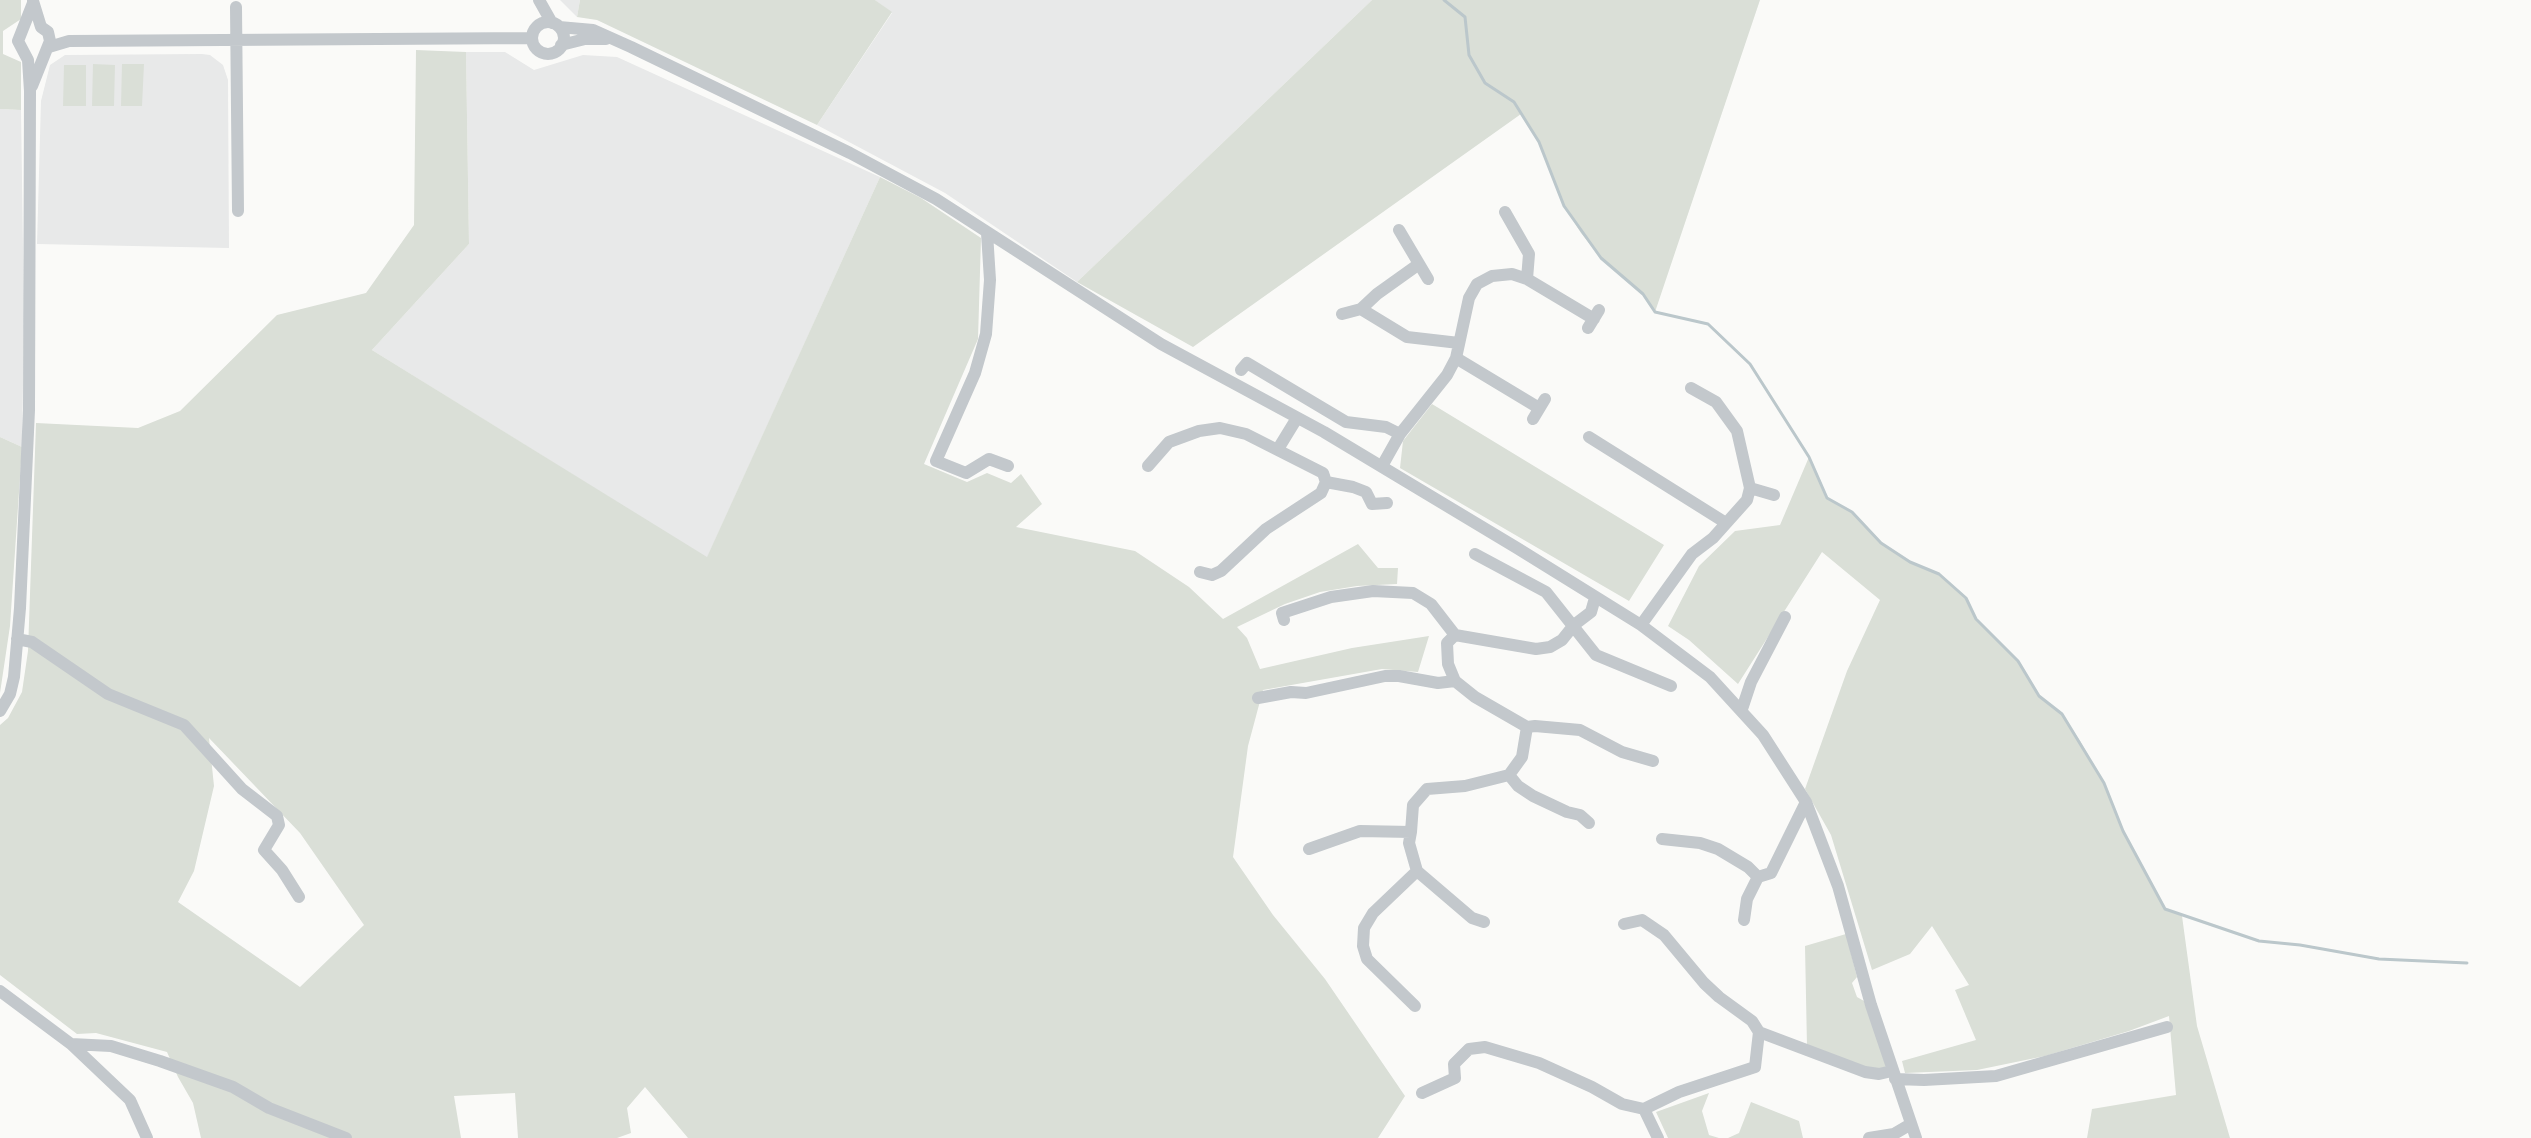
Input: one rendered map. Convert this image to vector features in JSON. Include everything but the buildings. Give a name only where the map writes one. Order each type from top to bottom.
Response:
[{"type":"street","points":[[539,1],[563,36],[561,45]]},
{"type":"street","points":[[539,1],[538,25],[532,38],[536,48],[544,53],[554,52],[561,45],[585,39],[613,40]]},
{"type":"street","points":[[0,711],[10,694],[17,639],[29,410],[30,91],[25,54],[18,41],[25,28],[33,2]]},
{"type":"street","points":[[30,91],[50,38],[33,2]]},
{"type":"street","points":[[236,7],[238,211]]},
{"type":"street","points":[[25,28],[35,25],[69,41]]},
{"type":"street","points":[[538,25],[593,30],[850,153],[936,199],[1161,344],[1382,466],[1641,625],[1710,677],[1742,709],[1787,769],[1806,802],[1838,886],[1894,1075],[1916,1138]]},
{"type":"street","points":[[25,54],[36,57],[69,41],[532,38]]},
{"type":"street","points":[[1505,212],[1529,254],[1527,279]]},
{"type":"street","points":[[1399,230],[1428,279]]},
{"type":"street","points":[[987,233],[990,280],[986,334],[975,373],[936,461],[966,473],[989,459],[1008,466]]},
{"type":"street","points":[[1342,314],[1361,309],[1377,294],[1419,264]]},
{"type":"street","points":[[1382,466],[1400,434],[1447,375],[1456,358],[1468,298],[1477,284],[1491,276],[1512,274],[1527,279],[1594,319]]},
{"type":"street","points":[[1361,309],[1407,338],[1458,343]]},
{"type":"street","points":[[1456,358],[1539,408]]},
{"type":"street","points":[[1241,370],[1247,363],[1346,422],[1386,428],[1400,434]]},
{"type":"street","points":[[1641,625],[1692,554],[1747,500],[1750,488],[1737,431],[1716,402],[1691,388]]},
{"type":"street","points":[[1224,428],[1226,415]]},
{"type":"street","points":[[1278,449],[1297,418]]},
{"type":"street","points":[[1148,465],[1169,442],[1199,430],[1224,428],[1246,434],[1323,473],[1326,482],[1321,493],[1253,540],[1221,571],[1212,575],[1200,572]]},
{"type":"street","points":[[1589,436],[1726,523]]},
{"type":"street","points":[[1326,482],[1366,492],[1372,504],[1388,503]]},
{"type":"street","points":[[1750,488],[1774,495]]},
{"type":"street","points":[[1474,554],[1546,592],[1596,655],[1671,686]]},
{"type":"street","points":[[1284,620],[1282,613],[1331,597],[1373,591],[1413,592],[1431,604],[1455,635],[1536,649],[1550,647],[1562,640],[1574,625],[1591,612],[1595,598]]},
{"type":"street","points":[[1742,709],[1751,682],[1775,650],[1785,617]]},
{"type":"street","points":[[1455,635],[1447,643],[1448,664],[1455,681],[1475,696],[1527,727],[1549,726],[1580,730],[1622,752],[1653,761]]},
{"type":"street","points":[[17,639],[32,642],[108,694],[184,724],[242,789],[277,816],[279,825],[264,850],[282,870],[299,897]]},
{"type":"street","points":[[1258,698],[1291,692],[1306,693],[1384,676],[1399,676],[1438,683],[1455,681]]},
{"type":"street","points":[[1484,922],[1472,918],[1417,872],[1409,843],[1413,805],[1426,789],[1465,786],[1509,775],[1522,757],[1527,727]]},
{"type":"street","points":[[1509,775],[1518,786],[1533,796],[1567,812],[1580,815],[1588,823]]},
{"type":"street","points":[[1744,920],[1747,899],[1758,877],[1771,873],[1806,802]]},
{"type":"street","points":[[1309,849],[1360,831],[1411,832]]},
{"type":"street","points":[[1662,839],[1700,843],[1718,849],[1748,867],[1758,877]]},
{"type":"street","points":[[1415,1006],[1378,972],[1367,959],[1363,946],[1364,928],[1373,913],[1417,872]]},
{"type":"street","points":[[1624,924],[1642,920],[1664,935],[1704,983],[1719,998],[1752,1021],[1760,1032],[1865,1072],[1924,1080],[1996,1076],[2167,1027]]},
{"type":"street","points":[[0,991],[71,1044],[130,1100],[147,1138]]},
{"type":"street","points":[[1422,1093],[1455,1078],[1454,1064],[1469,1049],[1485,1047],[1539,1063],[1592,1086],[1622,1104],[1644,1109],[1679,1092],[1755,1067],[1760,1032]]},
{"type":"street","points":[[71,1044],[111,1047],[160,1061],[233,1087],[269,1108],[346,1138]]},
{"type":"street","points":[[1644,1109],[1658,1138]]},
{"type":"street","points":[[1866,1135],[1894,1134],[1911,1124]]},
{"type":"shaded area","points":[[0,0],[21,0],[21,19],[3,31],[3,54],[21,62],[21,110],[0,109]]},
{"type":"shaded area","points":[[560,0],[580,0],[577,17]]},
{"type":"shaded area","points":[[580,0],[875,0],[892,12],[817,125],[597,20],[577,17]]},
{"type":"shaded area","points":[[875,0],[1372,0],[1077,282],[945,193],[817,125],[892,13]]},
{"type":"shaded area","points":[[1372,0],[1760,0],[1655,312],[1643,294],[1601,258],[1581,233],[1564,206],[1539,142],[1521,114],[1193,347],[1077,282]]},
{"type":"shaded area","points":[[416,50],[466,52],[469,244],[372,350],[707,557],[880,177],[921,198],[981,238],[978,339],[924,464],[967,482],[987,473],[1011,483],[1021,474],[1042,504],[1016,527],[1135,551],[1189,587],[1223,619],[1358,544],[1378,568],[1398,568],[1397,584],[1357,586],[1320,592],[1285,604],[1237,627],[1247,638],[1260,669],[1352,648],[1429,636],[1418,672],[1382,669],[1263,690],[1248,746],[1233,857],[1273,915],[1325,979],[1405,1096],[1378,1138],[688,1138],[645,1087],[627,1108],[631,1133],[617,1138],[518,1138],[515,1093],[454,1096],[461,1138],[201,1138],[193,1103],[167,1052],[96,1033],[77,1034],[0,975],[0,725],[8,718],[22,692],[28,651],[36,423],[138,428],[180,411],[277,315],[366,293],[414,225]],"holes":[[[209,738],[300,833],[364,925],[300,987],[178,902],[194,871],[214,786]]]},
{"type":"shaded area","points":[[466,52],[505,52],[534,70],[583,55],[617,57],[880,177],[707,558],[372,350],[469,244]]},
{"type":"shaded area","points":[[65,55],[210,55],[223,65],[228,80],[229,248],[37,244],[41,101],[50,65]]},
{"type":"shaded area","points":[[93,64],[115,65],[114,106],[92,106]]},
{"type":"shaded area","points":[[122,64],[144,64],[142,106],[121,106]]},
{"type":"shaded area","points":[[64,65],[86,65],[86,106],[63,106]]},
{"type":"shaded area","points":[[0,109],[21,110],[24,319],[22,447],[0,437]]},
{"type":"shaded area","points":[[1432,404],[1664,545],[1629,601],[1400,468],[1403,441]]},
{"type":"shaded area","points":[[0,437],[22,447],[10,626],[0,693]]},
{"type":"shaded area","points":[[1809,457],[1827,498],[1852,512],[1881,543],[1910,562],[1939,574],[1966,598],[1976,619],[2018,661],[2039,696],[2062,714],[2080,741],[2104,783],[2123,831],[2165,909],[2182,916],[2197,1026],[2230,1138],[2087,1138],[2092,1109],[2176,1095],[2169,1016],[2129,1031],[2045,1056],[1977,1070],[1905,1073],[1902,1061],[1976,1040],[1955,990],[1969,985],[1932,926],[1910,954],[1872,970],[1831,835],[1805,789],[1847,671],[1880,600],[1822,552],[1738,684],[1689,640],[1668,626],[1699,566],[1735,531],[1780,525]]},
{"type":"shaded area","points":[[1846,934],[1857,977],[1852,983],[1857,997],[1864,1001],[1886,1066],[1882,1069],[1856,1066],[1807,1047],[1805,946]]},
{"type":"shaded area","points":[[1709,1093],[1702,1111],[1709,1135],[1719,1138],[1668,1138],[1656,1112]]},
{"type":"shaded area","points":[[1751,1102],[1799,1121],[1803,1138],[1728,1138],[1739,1133]]},
{"type":"waterway","points":[[1444,0],[1465,17],[1469,55],[1485,83],[1514,102],[1539,142],[1564,206],[1601,258],[1643,294],[1655,312],[1708,324],[1750,364],[1809,457],[1827,498],[1852,512],[1881,543],[1910,562],[1939,574],[1966,598],[1976,619],[2018,661],[2039,696],[2062,714],[2104,783],[2123,831],[2165,909],[2259,941],[2300,945],[2379,959],[2467,963]]}]
